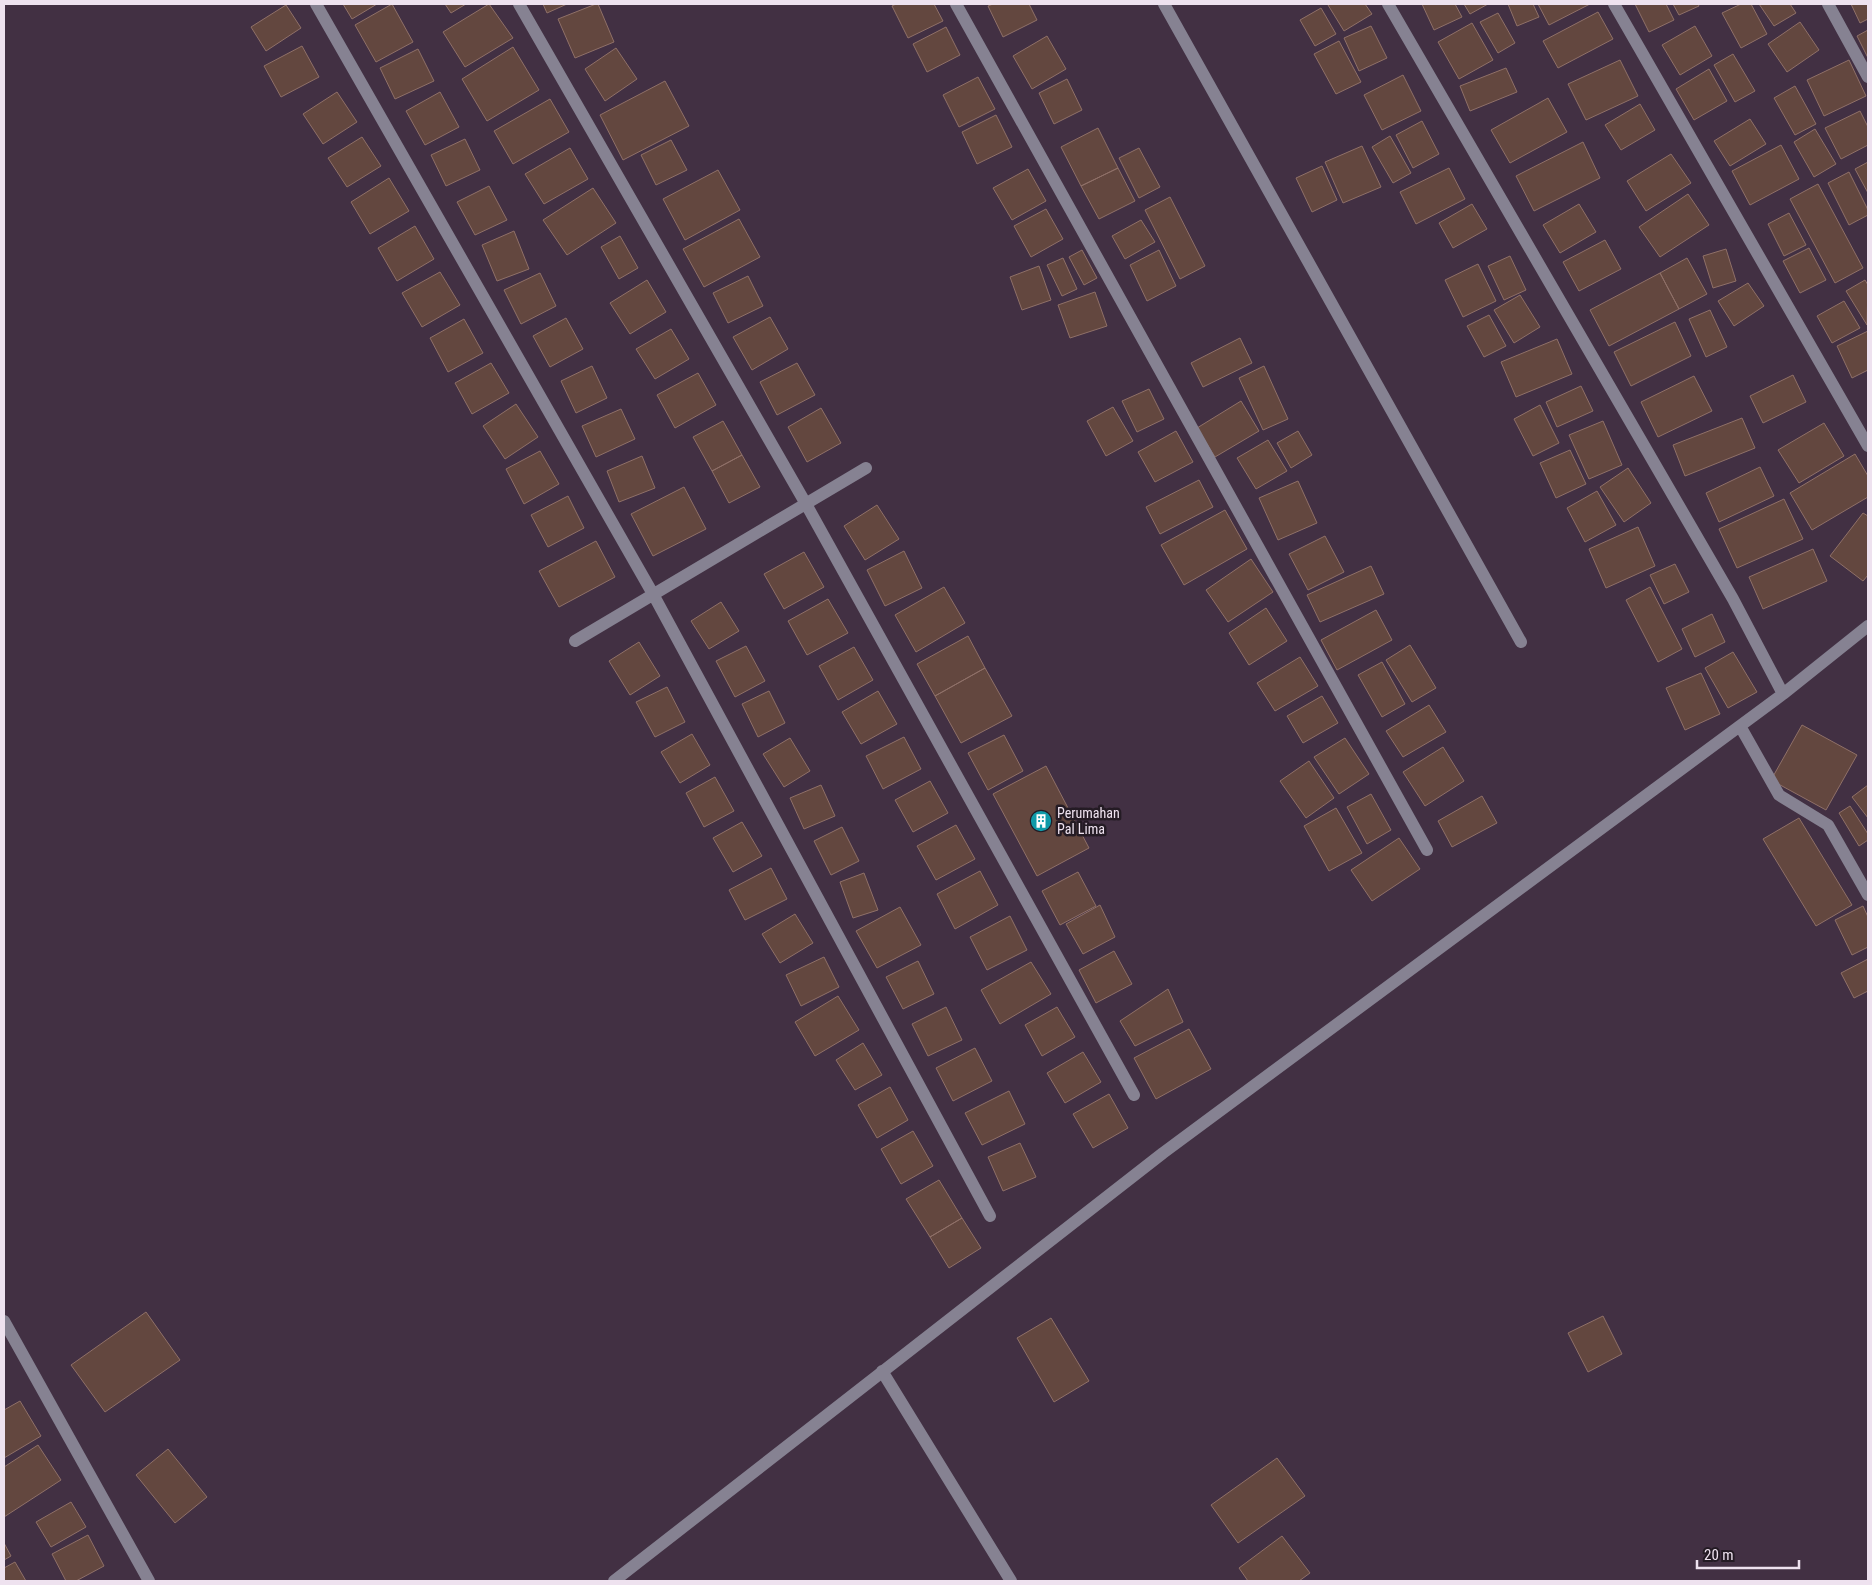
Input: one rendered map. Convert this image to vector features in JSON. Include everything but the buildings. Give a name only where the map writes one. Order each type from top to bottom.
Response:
[{"type":"street","points":[[316,4],[653,594],[990,1216]]},
{"type":"street","points":[[519,4],[806,504],[1134,1095]]},
{"type":"street","points":[[956,4],[1426,850]]},
{"type":"street","points":[[1164,4],[1521,642]]},
{"type":"street","points":[[1388,4],[1733,599],[1783,694]]},
{"type":"street","points":[[1614,4],[1868,446]]},
{"type":"street","points":[[1828,4],[1868,77]]},
{"type":"street","points":[[575,641],[866,468]]},
{"type":"street","points":[[614,1581],[1163,1153],[1783,694],[1868,626]]},
{"type":"street","points":[[1740,726],[1779,795],[1828,824],[1868,895]]},
{"type":"street","points":[[4,1321],[149,1581]]},
{"type":"street","points":[[882,1371],[1011,1581]]},
{"type":"place","name":"Perumahan Pal Lima","points":[[1041,821]]}]
